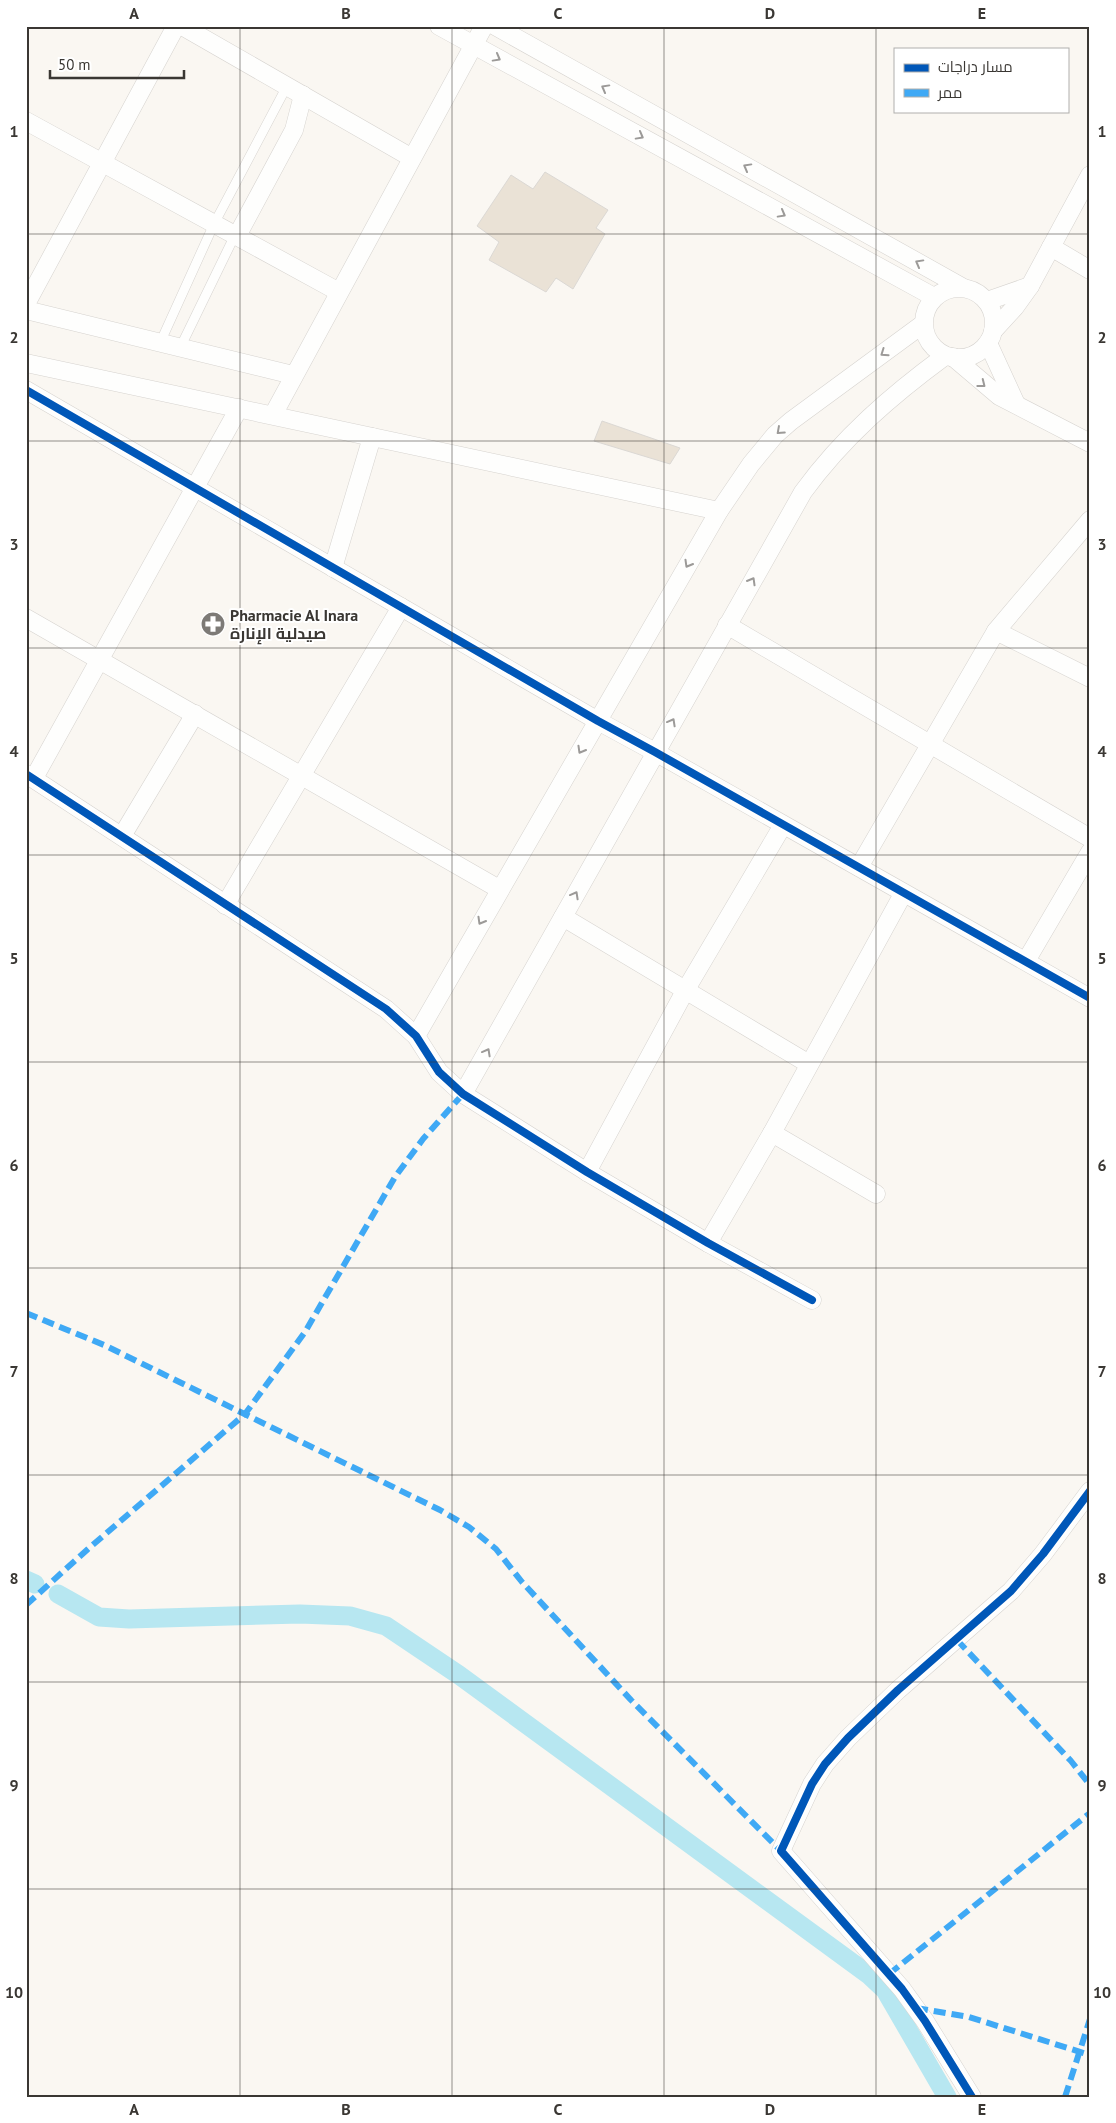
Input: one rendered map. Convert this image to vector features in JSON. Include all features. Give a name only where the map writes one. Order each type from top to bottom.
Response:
[{"type":"street","points":[[26,304],[176,26]]},
{"type":"street","points":[[182,26],[412,158]]},
{"type":"street","points":[[439,26],[934,297]]},
{"type":"street","points":[[273,416],[293,375],[484,26]]},
{"type":"street","points":[[495,26],[962,287],[974,291],[988,302],[994,320],[991,337],[1016,404]]},
{"type":"street","points":[[236,236],[294,130],[303,95]]},
{"type":"street","points":[[26,121],[339,292]]},
{"type":"street","points":[[463,1094],[655,752],[804,492],[820,469],[880,406],[949,356],[965,358],[975,354],[991,337],[1030,286],[1090,175]]},
{"type":"street","points":[[1051,247],[1090,270]]},
{"type":"street","points":[[988,302],[1030,286]]},
{"type":"street","points":[[962,287],[947,289],[934,297],[928,305],[923,324],[930,343],[992,391],[1090,444]]},
{"type":"street","points":[[26,310],[293,375]]},
{"type":"street","points":[[416,1036],[499,888],[719,511],[751,464],[775,435],[818,400],[923,324]]},
{"type":"street","points":[[26,363],[719,511]]},
{"type":"street","points":[[26,390],[598,721],[1090,998]]},
{"type":"street","points":[[239,408],[100,660],[30,776],[386,1009],[416,1036],[439,1072],[463,1094],[587,1172],[708,1243],[812,1300]]},
{"type":"street","points":[[333,568],[372,437]]},
{"type":"street","points":[[859,867],[928,744],[996,631],[1090,520]]},
{"type":"street","points":[[225,905],[401,607]]},
{"type":"street","points":[[26,618],[499,888]]},
{"type":"street","points":[[727,625],[1090,838]]},
{"type":"street","points":[[996,631],[1090,678]]},
{"type":"street","points":[[122,836],[195,714]]},
{"type":"street","points":[[587,1172],[685,991],[783,825]]},
{"type":"street","points":[[1026,961],[1090,852]]},
{"type":"street","points":[[708,1243],[772,1134],[903,894]]},
{"type":"street","points":[[563,916],[809,1064]]},
{"type":"street","points":[[772,1134],[876,1194]]},
{"type":"street","points":[[972,2097],[925,2021],[902,1989],[781,1851],[812,1784],[837,1751],[898,1690],[1011,1591],[1043,1554],[1090,1491]]},
{"type":"lane","points":[[160,343],[214,224],[287,86]]},
{"type":"lane","points":[[180,348],[236,236]]},
{"type":"building","points":[[545,172],[608,210],[596,228],[605,234],[573,289],[556,278],[546,292],[489,260],[499,242],[477,226],[511,175],[533,189]]},
{"type":"building","points":[[602,421],[680,448],[670,464],[594,441]]},
{"type":"waterway","points":[[26,1580],[35,1584]]},
{"type":"waterway","points":[[58,1594],[99,1617],[129,1619],[300,1614],[350,1616],[386,1626],[459,1675],[869,1975],[885,1990],[947,2097]]},
{"type":"marked path","points":[[26,1605],[245,1414],[305,1332],[395,1177],[423,1139],[463,1094]]},
{"type":"marked path","points":[[26,1313],[104,1345],[440,1510],[469,1527],[496,1549],[522,1582],[631,1700],[781,1851]]},
{"type":"marked path","points":[[957,1640],[1071,1761],[1090,1785]]},
{"type":"marked path","points":[[889,1974],[1090,1813]]},
{"type":"marked path","points":[[916,2008],[969,2017],[1090,2055]]},
{"type":"marked path","points":[[1065,2097],[1090,2019]]},
{"type":"cycle path","points":[[26,390],[598,721],[1090,998]]},
{"type":"cycle path","points":[[26,774],[386,1009],[416,1036],[439,1072],[463,1094],[587,1172],[708,1243],[812,1300]]},
{"type":"cycle path","points":[[972,2097],[925,2021],[902,1989],[781,1851],[812,1784],[825,1764],[848,1738],[898,1690],[1011,1591],[1043,1554],[1090,1491]]},
{"type":"place","name":"Pharmacie Al Inara صيدلية الإنارة","points":[[213,624]]}]
